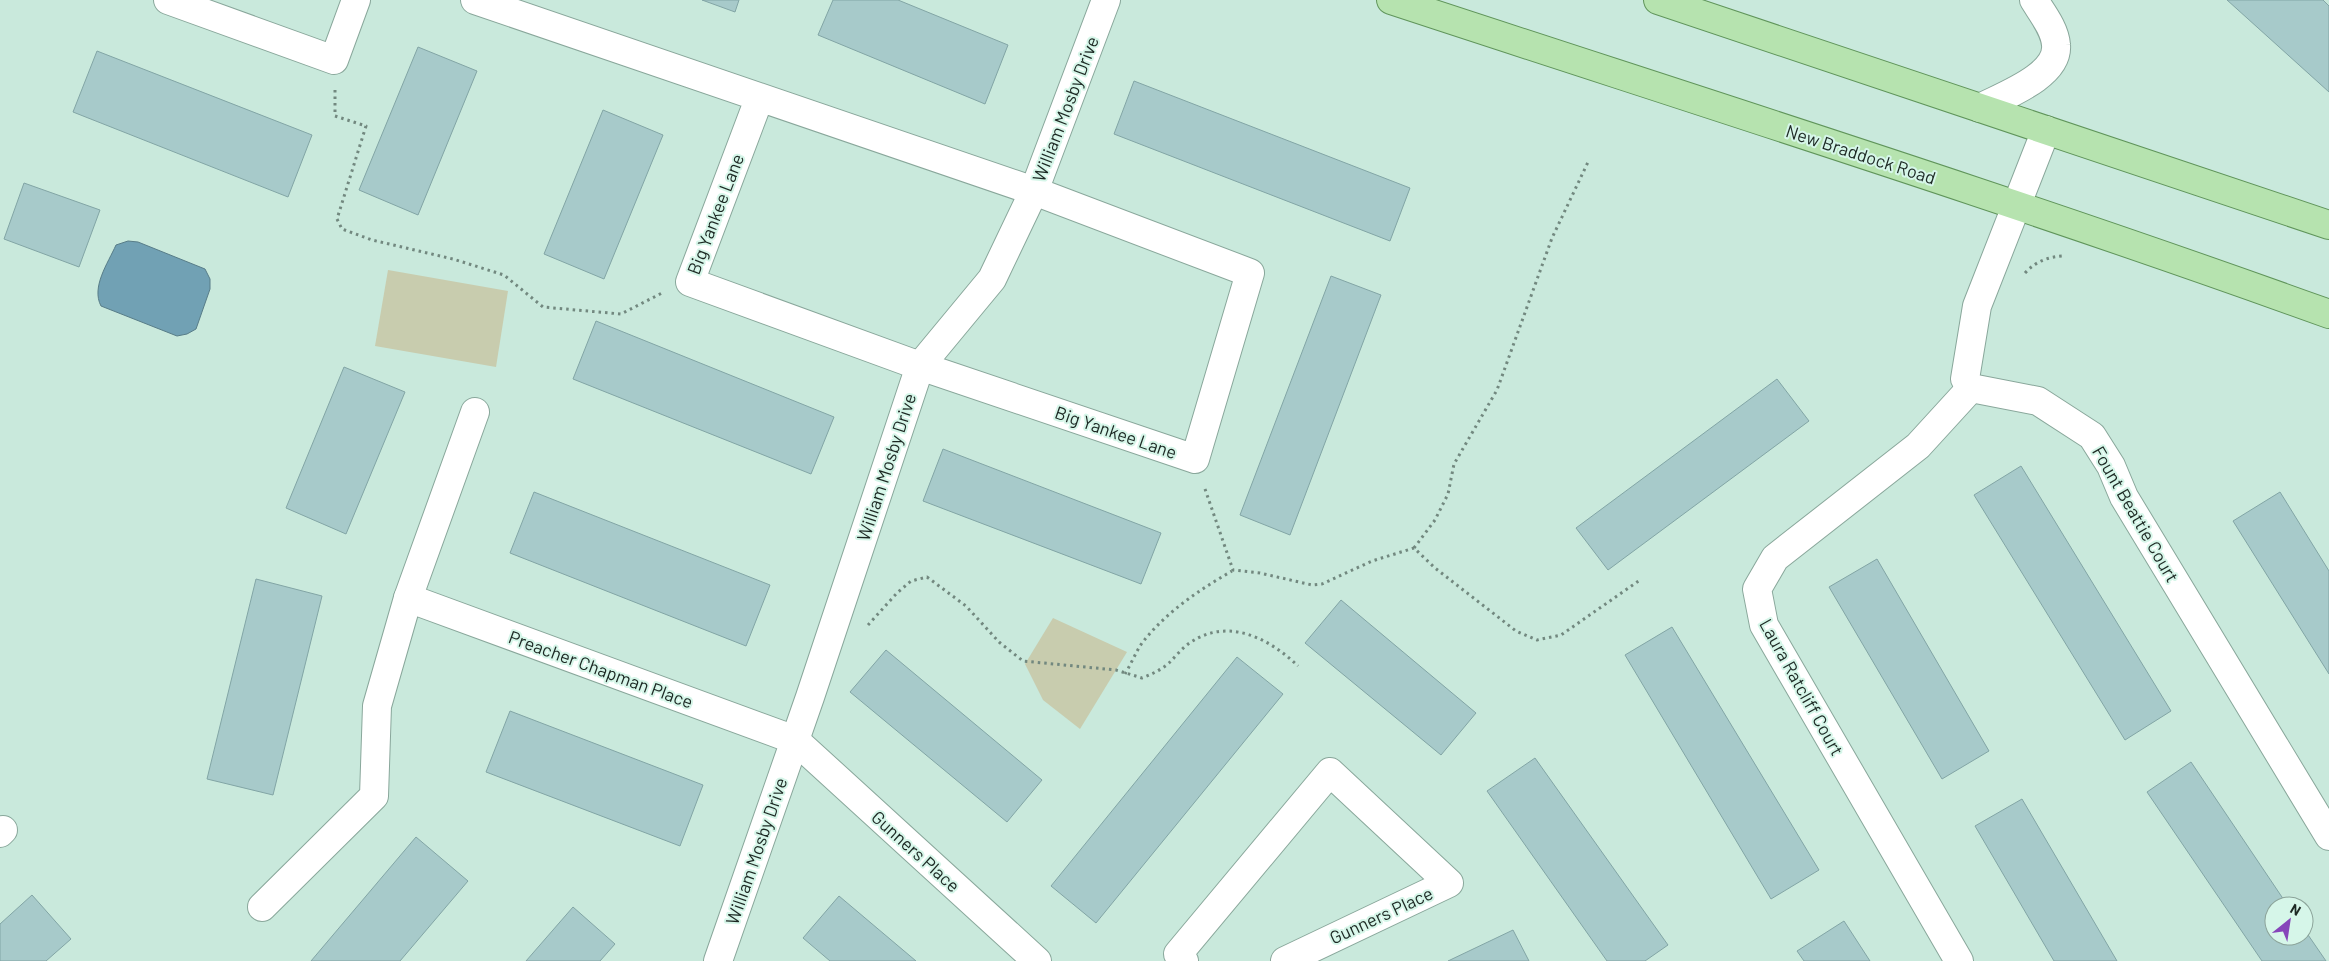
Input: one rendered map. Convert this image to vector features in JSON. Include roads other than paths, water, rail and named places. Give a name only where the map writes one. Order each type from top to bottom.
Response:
[{"type":"main road","name":"New Braddock Road","points":[[1391,0],[2015,205],[2158,253],[2329,314]]},
{"type":"main road","points":[[1658,0],[2329,225]]},
{"type":"street","points":[[168,0],[334,60],[356,0]]},
{"type":"street","name":"Big Yankee Lane","points":[[475,0],[759,99],[1034,191],[1250,273],[1195,459],[920,366],[690,282],[759,99]]},
{"type":"street","name":"William Mosby Drive","points":[[718,961],[795,740],[920,366],[992,279],[1034,191],[1106,0]]},
{"type":"street","points":[[1980,108],[2040,77],[2051,64],[2057,46],[2050,25],[2034,0]]},
{"type":"street","points":[[1971,388],[1965,379],[1977,306],[2046,130]]},
{"type":"street","name":"Fount Beattie Court","points":[[1971,388],[2038,401],[2092,436],[2111,466],[2124,497],[2329,836]]},
{"type":"street","name":"Laura Ratcliff Court","points":[[1959,961],[1764,625],[1757,589],[1775,558],[1918,446],[1971,388]]},
{"type":"street","points":[[262,907],[374,796],[377,706],[408,598],[475,412]]},
{"type":"street","name":"Preacher Chapman Place","points":[[408,598],[795,740]]},
{"type":"street","name":"Gunners Place","points":[[795,740],[1037,961]]},
{"type":"street","name":"Gunners Place","points":[[1184,961],[1178,954],[1330,772],[1449,883],[1285,961]]},
{"type":"water","points":[[128,241],[138,242],[205,269],[210,279],[210,289],[196,329],[187,334],[177,336],[101,306],[98,299],[98,291],[102,275],[116,245]]}]
